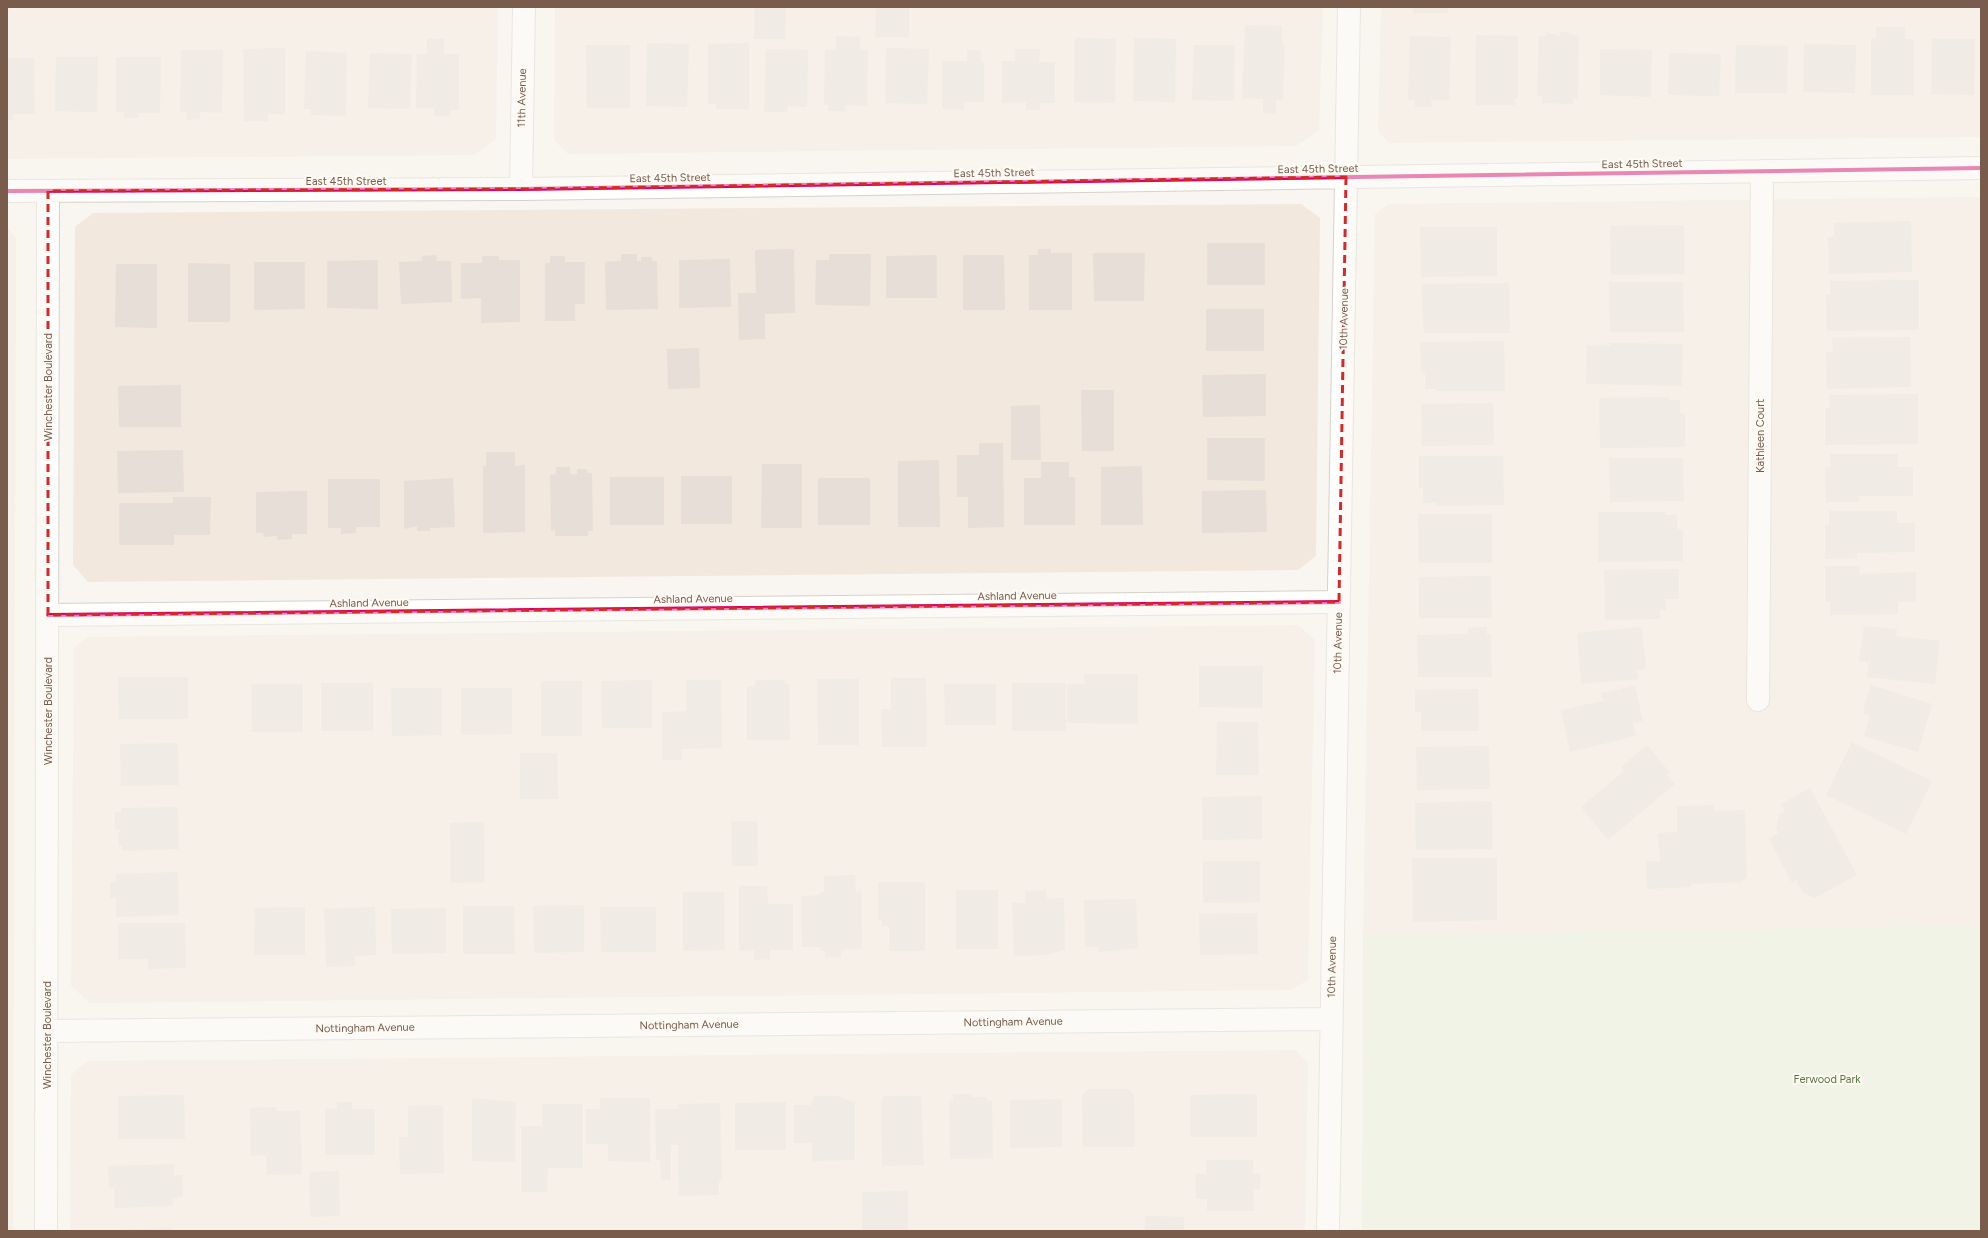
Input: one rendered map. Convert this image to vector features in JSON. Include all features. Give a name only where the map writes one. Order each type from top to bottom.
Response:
[{"type":"street","name":"11th Avenue","points":[[521,189],[524,7]]},
{"type":"street","name":"10th Avenue","points":[[1328,1231],[1349,7]]},
{"type":"street","name":"East 45th Street","points":[[7,191],[521,189],[1981,168]]},
{"type":"street","name":"Kathleen Court","points":[[1758,700],[1762,171]]},
{"type":"street","name":"Winchester Boulevard","points":[[46,1231],[48,191]]},
{"type":"street","name":"Ashland Avenue","points":[[48,615],[1339,602]]},
{"type":"street","name":"Nottingham Avenue","points":[[47,1031],[1332,1019]]},
{"type":"highlighted area","points":[[1346,177],[1339,602],[48,615],[48,191],[521,189]]},
{"type":"shaded area","points":[[7,7],[498,7],[496,139],[474,155],[7,159]]},
{"type":"shaded area","points":[[555,7],[1323,7],[1319,130],[1296,146],[568,154],[554,140]]},
{"type":"shaded area","points":[[1381,7],[1981,7],[1981,137],[1389,143],[1378,131]]},
{"type":"shaded area","points":[[1981,197],[1981,925],[1363,936],[1375,214],[1388,204]]},
{"type":"shaded area","points":[[1301,204],[1320,218],[1316,556],[1298,570],[88,582],[73,565],[75,227],[93,213]]},
{"type":"shaded area","points":[[7,227],[16,238],[13,1231],[7,1231]]},
{"type":"shaded area","points":[[1298,625],[1315,640],[1308,980],[1291,990],[90,1003],[71,986],[74,648],[87,637]]},
{"type":"shaded area","points":[[1296,1050],[1308,1063],[1305,1231],[70,1231],[71,1075],[87,1061]]},
{"type":"green space","name":"Ferwood Park","points":[[1981,925],[1981,1231],[1362,1231],[1363,936]]},
{"type":"building","points":[[755,7],[786,7],[785,39],[754,39]]},
{"type":"building","points":[[876,7],[909,7],[909,37],[875,37]]},
{"type":"building","points":[[1413,7],[1448,7],[1448,13],[1413,13]]},
{"type":"building","points":[[1245,25],[1282,26],[1282,45],[1285,45],[1283,100],[1276,100],[1276,114],[1263,113],[1263,99],[1242,98]]},
{"type":"building","points":[[1876,27],[1905,27],[1905,39],[1914,39],[1914,95],[1871,95],[1871,38],[1876,38]]},
{"type":"building","points":[[1560,31],[1579,36],[1578,99],[1573,99],[1573,104],[1542,103],[1542,96],[1537,96],[1539,36],[1546,36],[1546,32],[1560,36]]},
{"type":"building","points":[[1476,35],[1518,36],[1518,99],[1514,99],[1515,105],[1475,105]]},
{"type":"building","points":[[836,36],[860,37],[860,50],[868,50],[867,106],[845,105],[846,111],[828,111],[828,105],[824,104],[825,49],[836,50]]},
{"type":"building","points":[[1410,36],[1451,37],[1449,100],[1431,100],[1432,107],[1415,107],[1415,100],[1408,100]]},
{"type":"building","points":[[1075,38],[1116,39],[1115,103],[1074,102]]},
{"type":"building","points":[[1134,38],[1176,39],[1175,102],[1133,101]]},
{"type":"building","points":[[427,39],[444,39],[444,54],[459,54],[459,110],[450,110],[451,116],[434,116],[434,108],[416,108],[417,54],[427,54]]},
{"type":"building","points":[[1932,39],[1975,39],[1974,95],[1931,94]]},
{"type":"building","points":[[647,43],[689,44],[687,107],[646,106]]},
{"type":"building","points":[[749,43],[749,109],[716,109],[716,104],[708,104],[708,44]]},
{"type":"building","points":[[1804,44],[1856,45],[1855,93],[1803,92]]},
{"type":"building","points":[[586,45],[630,45],[630,108],[587,108]]},
{"type":"building","points":[[1194,45],[1235,45],[1234,101],[1192,100]]},
{"type":"building","points":[[1736,45],[1788,46],[1787,93],[1735,93]]},
{"type":"building","points":[[285,48],[285,114],[268,114],[268,121],[244,121],[243,49]]},
{"type":"building","points":[[886,48],[929,49],[927,104],[885,103]]},
{"type":"building","points":[[766,49],[808,50],[807,107],[788,106],[787,112],[764,112]]},
{"type":"building","points":[[1015,49],[1040,49],[1039,62],[1055,62],[1055,103],[1040,103],[1040,110],[1026,110],[1026,102],[1002,103],[1002,61],[1015,61]]},
{"type":"building","points":[[1600,49],[1652,50],[1651,97],[1600,95]]},
{"type":"building","points":[[181,50],[223,50],[222,113],[200,112],[200,119],[187,120],[187,112],[180,111]]},
{"type":"building","points":[[967,50],[981,50],[981,61],[984,61],[984,102],[964,102],[964,110],[942,109],[942,61],[967,61]]},
{"type":"building","points":[[306,51],[347,53],[346,116],[311,115],[311,109],[304,109]]},
{"type":"building","points":[[370,53],[412,54],[410,109],[368,108]]},
{"type":"building","points":[[1669,53],[1721,54],[1719,96],[1668,95]]},
{"type":"building","points":[[56,57],[98,57],[97,112],[55,111]]},
{"type":"building","points":[[116,57],[161,57],[160,113],[138,113],[138,118],[124,118],[124,112],[116,112]]},
{"type":"building","points":[[7,58],[34,58],[35,114],[13,114],[13,120],[7,120]]},
{"type":"building","points":[[1911,221],[1912,272],[1829,274],[1828,237],[1834,237],[1834,223]]},
{"type":"building","points":[[1684,225],[1685,274],[1611,275],[1610,226]]},
{"type":"building","points":[[1420,227],[1497,227],[1497,276],[1421,277]]},
{"type":"building","points":[[1207,243],[1265,243],[1265,285],[1207,285]]},
{"type":"building","points":[[794,249],[795,313],[765,314],[765,339],[739,340],[738,293],[756,293],[755,250]]},
{"type":"building","points":[[1038,249],[1051,249],[1051,253],[1072,253],[1072,310],[1029,310],[1029,255],[1038,255]]},
{"type":"building","points":[[1093,253],[1145,253],[1144,301],[1094,301]]},
{"type":"building","points":[[621,254],[637,254],[637,261],[641,261],[641,257],[652,257],[652,261],[657,261],[658,309],[606,310],[605,262],[621,261]]},
{"type":"building","points":[[829,254],[871,254],[870,306],[815,305],[816,260],[829,260]]},
{"type":"building","points":[[437,255],[436,261],[451,261],[452,302],[401,304],[399,262],[422,261],[422,256]]},
{"type":"building","points":[[937,255],[937,298],[886,298],[886,256]]},
{"type":"building","points":[[963,255],[1004,255],[1005,310],[963,310]]},
{"type":"building","points":[[482,256],[499,256],[499,260],[520,260],[520,322],[481,323],[481,298],[461,299],[461,263],[482,263]]},
{"type":"building","points":[[550,256],[565,256],[565,262],[585,262],[585,304],[575,304],[575,321],[545,321],[545,263],[550,263]]},
{"type":"building","points":[[730,259],[731,307],[679,308],[679,260]]},
{"type":"building","points":[[378,260],[378,309],[327,308],[327,261]]},
{"type":"building","points":[[254,262],[305,262],[305,309],[254,310]]},
{"type":"building","points":[[188,263],[230,264],[230,322],[188,322]]},
{"type":"building","points":[[116,264],[157,264],[157,328],[115,327]]},
{"type":"building","points":[[1919,280],[1919,330],[1827,331],[1826,295],[1830,295],[1830,281]]},
{"type":"building","points":[[1609,282],[1683,282],[1684,332],[1610,332]]},
{"type":"building","points":[[1509,283],[1510,333],[1424,333],[1421,284]]},
{"type":"building","points":[[1206,309],[1264,309],[1264,351],[1206,351]]},
{"type":"building","points":[[1910,337],[1911,387],[1827,389],[1826,352],[1833,352],[1832,338]]},
{"type":"building","points":[[1504,341],[1505,391],[1436,391],[1436,389],[1425,389],[1425,373],[1421,372],[1420,342]]},
{"type":"building","points":[[1610,343],[1683,344],[1682,386],[1586,384],[1587,345],[1610,346]]},
{"type":"building","points":[[699,348],[700,388],[668,389],[667,349]]},
{"type":"building","points":[[1266,374],[1266,416],[1203,417],[1202,375]]},
{"type":"building","points":[[181,385],[181,427],[119,427],[118,386]]},
{"type":"building","points":[[1081,390],[1114,390],[1114,451],[1082,451]]},
{"type":"building","points":[[1918,394],[1918,444],[1825,445],[1825,408],[1830,408],[1829,395]]},
{"type":"building","points":[[1669,397],[1669,400],[1680,400],[1680,414],[1685,414],[1685,447],[1600,448],[1599,398]]},
{"type":"building","points":[[1493,403],[1494,445],[1422,446],[1421,404]]},
{"type":"building","points":[[1040,405],[1041,460],[1011,460],[1011,406]]},
{"type":"building","points":[[1207,438],[1265,438],[1265,481],[1207,480]]},
{"type":"building","points":[[979,443],[1003,443],[1004,527],[968,528],[968,497],[957,497],[957,455],[979,455]]},
{"type":"building","points":[[183,450],[184,492],[118,493],[117,451]]},
{"type":"building","points":[[486,452],[515,452],[515,466],[525,465],[525,532],[483,533],[483,466],[486,466]]},
{"type":"building","points":[[1830,454],[1898,454],[1898,467],[1913,467],[1913,496],[1859,496],[1859,502],[1826,502],[1825,467],[1830,467]]},
{"type":"building","points":[[1419,456],[1503,456],[1504,505],[1435,506],[1436,503],[1423,503],[1423,487],[1419,488]]},
{"type":"building","points":[[1609,458],[1683,458],[1684,501],[1610,502]]},
{"type":"building","points":[[939,460],[940,527],[898,527],[898,461]]},
{"type":"building","points":[[1041,462],[1069,462],[1069,477],[1075,477],[1075,525],[1024,525],[1024,478],[1041,478]]},
{"type":"building","points":[[762,464],[802,464],[802,528],[761,528]]},
{"type":"building","points":[[1142,466],[1143,525],[1101,525],[1101,467]]},
{"type":"building","points":[[556,467],[570,467],[570,474],[577,474],[577,469],[587,469],[587,473],[592,473],[593,531],[588,531],[588,536],[555,536],[555,530],[551,531],[550,475],[556,474]]},
{"type":"building","points":[[681,476],[732,476],[732,524],[681,524]]},
{"type":"building","points":[[610,477],[664,477],[664,525],[610,525]]},
{"type":"building","points":[[453,478],[455,527],[430,528],[430,531],[417,531],[417,526],[404,529],[404,481]]},
{"type":"building","points":[[818,478],[870,478],[870,525],[818,525]]},
{"type":"building","points":[[328,479],[380,479],[380,527],[356,527],[356,533],[341,534],[341,528],[328,528]]},
{"type":"building","points":[[1266,490],[1267,532],[1202,533],[1202,491]]},
{"type":"building","points":[[307,491],[307,534],[292,534],[292,539],[277,540],[277,536],[264,537],[263,533],[256,533],[256,492]]},
{"type":"building","points":[[173,497],[211,497],[210,535],[174,535],[174,545],[119,545],[119,503],[173,503]]},
{"type":"building","points":[[1829,511],[1897,511],[1897,523],[1915,523],[1915,552],[1857,553],[1857,558],[1825,559],[1825,525],[1829,525]]},
{"type":"building","points":[[1598,512],[1666,512],[1666,515],[1677,515],[1677,529],[1683,529],[1683,561],[1598,562]]},
{"type":"building","points":[[1418,514],[1492,514],[1492,563],[1419,563]]},
{"type":"building","points":[[1825,566],[1860,566],[1859,574],[1916,572],[1916,601],[1898,602],[1898,614],[1830,615],[1830,602],[1825,601]]},
{"type":"building","points":[[1679,569],[1679,599],[1666,599],[1666,610],[1660,610],[1660,619],[1605,620],[1604,570]]},
{"type":"building","points":[[1491,576],[1492,618],[1419,618],[1419,577]]},
{"type":"building","points":[[1864,626],[1897,629],[1896,636],[1940,641],[1935,684],[1867,677],[1869,662],[1859,661]]},
{"type":"building","points":[[1487,627],[1487,635],[1491,634],[1492,677],[1418,677],[1417,635],[1468,634],[1468,628]]},
{"type":"building","points":[[1642,627],[1646,669],[1637,670],[1638,679],[1581,684],[1577,633]]},
{"type":"building","points":[[1199,666],[1263,666],[1263,708],[1199,707]]},
{"type":"building","points":[[1084,674],[1138,674],[1138,724],[1067,723],[1067,684],[1085,684]]},
{"type":"building","points":[[118,677],[188,677],[188,719],[119,719]]},
{"type":"building","points":[[891,678],[926,678],[927,747],[882,747],[881,709],[891,709]]},
{"type":"building","points":[[817,679],[859,679],[859,745],[818,745]]},
{"type":"building","points":[[652,680],[652,728],[602,728],[601,681]]},
{"type":"building","points":[[686,680],[721,680],[722,748],[681,749],[682,760],[662,760],[662,712],[686,711]]},
{"type":"building","points":[[755,680],[785,680],[785,684],[789,684],[790,740],[747,740],[747,687],[755,687]]},
{"type":"building","points":[[541,681],[582,681],[582,736],[541,736]]},
{"type":"building","points":[[321,683],[373,683],[373,731],[321,731]]},
{"type":"building","points":[[1012,683],[1066,683],[1066,731],[1012,731]]},
{"type":"building","points":[[251,684],[303,684],[303,732],[252,732]]},
{"type":"building","points":[[944,684],[996,684],[996,725],[945,725]]},
{"type":"building","points":[[1871,685],[1932,704],[1918,752],[1864,736],[1870,715],[1864,714],[1864,708]]},
{"type":"building","points":[[1635,686],[1643,721],[1633,723],[1636,736],[1570,752],[1561,710],[1603,701],[1601,693]]},
{"type":"building","points":[[391,688],[442,688],[442,735],[392,736]]},
{"type":"building","points":[[461,688],[512,688],[512,734],[461,735]]},
{"type":"building","points":[[1478,689],[1479,731],[1421,731],[1421,712],[1415,712],[1415,690]]},
{"type":"building","points":[[1217,722],[1258,722],[1259,775],[1216,775]]},
{"type":"building","points":[[1852,742],[1932,781],[1906,834],[1826,795]]},
{"type":"building","points":[[178,743],[179,785],[121,786],[120,744]]},
{"type":"building","points":[[1647,745],[1670,773],[1667,775],[1675,784],[1608,840],[1581,807],[1624,771],[1621,767]]},
{"type":"building","points":[[1489,746],[1490,789],[1417,790],[1416,747]]},
{"type":"building","points":[[520,753],[557,753],[558,799],[520,799]]},
{"type":"building","points":[[1810,788],[1857,875],[1815,898],[1803,893],[1796,880],[1792,883],[1769,839],[1779,833],[1776,828],[1779,815],[1785,811],[1781,804]]},
{"type":"building","points":[[1262,796],[1262,839],[1203,840],[1202,797]]},
{"type":"building","points":[[1492,801],[1493,849],[1416,850],[1415,803]]},
{"type":"building","points":[[1714,805],[1714,811],[1745,810],[1747,879],[1742,879],[1743,882],[1691,884],[1691,887],[1647,889],[1646,861],[1660,861],[1658,833],[1677,832],[1677,806]]},
{"type":"building","points":[[178,807],[179,849],[122,851],[122,846],[119,846],[118,833],[122,830],[115,830],[115,812],[121,812],[121,808]]},
{"type":"building","points":[[731,821],[757,821],[758,866],[732,866]]},
{"type":"building","points":[[484,822],[485,882],[451,883],[450,823]]},
{"type":"building","points":[[1412,858],[1497,858],[1497,920],[1413,922]]},
{"type":"building","points":[[1203,861],[1260,861],[1260,902],[1203,903]]},
{"type":"building","points":[[178,872],[179,915],[116,917],[116,898],[110,898],[110,882],[116,882],[116,874]]},
{"type":"building","points":[[855,875],[856,892],[861,891],[862,949],[841,950],[841,957],[825,958],[825,951],[820,950],[820,947],[802,947],[801,896],[819,895],[820,892],[824,892],[824,876]]},
{"type":"building","points":[[878,882],[925,882],[925,951],[889,951],[889,926],[882,926],[882,920],[878,920]]},
{"type":"building","points":[[739,886],[767,886],[768,904],[793,904],[793,950],[770,950],[770,959],[754,960],[754,950],[739,951]]},
{"type":"building","points":[[956,890],[998,890],[998,949],[956,949]]},
{"type":"building","points":[[1046,890],[1047,899],[1064,898],[1065,950],[1045,955],[1014,956],[1012,903],[1026,903],[1025,891]]},
{"type":"building","points":[[683,892],[724,892],[725,950],[683,951]]},
{"type":"building","points":[[1136,899],[1138,948],[1099,952],[1098,947],[1085,947],[1084,900]]},
{"type":"building","points":[[584,905],[584,952],[534,953],[533,906]]},
{"type":"building","points":[[463,906],[514,906],[515,954],[463,954]]},
{"type":"building","points":[[305,907],[305,955],[254,955],[255,908]]},
{"type":"building","points":[[375,907],[376,955],[355,956],[355,966],[326,967],[324,909]]},
{"type":"building","points":[[600,907],[656,907],[656,952],[601,952]]},
{"type":"building","points":[[446,908],[446,953],[392,954],[391,909]]},
{"type":"building","points":[[1257,913],[1258,954],[1200,955],[1199,914]]},
{"type":"building","points":[[118,923],[185,923],[186,968],[148,969],[148,959],[118,959]]},
{"type":"building","points":[[1088,1089],[1128,1089],[1134,1095],[1135,1147],[1083,1147],[1082,1096]]},
{"type":"building","points":[[953,1094],[972,1094],[972,1097],[987,1097],[987,1101],[992,1100],[993,1158],[950,1159],[949,1100],[953,1101]]},
{"type":"building","points":[[1257,1094],[1257,1137],[1190,1137],[1190,1095]]},
{"type":"building","points":[[184,1095],[185,1139],[118,1139],[118,1096]]},
{"type":"building","points":[[814,1096],[837,1096],[855,1102],[855,1160],[812,1161],[812,1143],[794,1143],[794,1105],[811,1105]]},
{"type":"building","points":[[884,1096],[921,1096],[924,1165],[882,1166],[881,1102]]},
{"type":"building","points":[[472,1098],[516,1102],[515,1162],[472,1161]]},
{"type":"building","points":[[600,1098],[650,1098],[650,1162],[608,1161],[608,1144],[586,1144],[586,1109],[600,1109]]},
{"type":"building","points":[[1062,1099],[1062,1147],[1010,1148],[1010,1100]]},
{"type":"building","points":[[337,1102],[352,1102],[352,1109],[375,1109],[375,1155],[325,1155],[325,1108],[337,1109]]},
{"type":"building","points":[[786,1102],[786,1150],[735,1150],[735,1103]]},
{"type":"building","points":[[720,1103],[722,1181],[719,1181],[719,1195],[679,1196],[678,1145],[671,1145],[671,1180],[661,1180],[660,1160],[656,1160],[655,1109],[678,1109],[678,1104]]},
{"type":"building","points":[[542,1104],[583,1104],[583,1168],[548,1168],[547,1192],[521,1192],[521,1126],[542,1126]]},
{"type":"building","points":[[443,1105],[444,1173],[400,1174],[399,1137],[408,1137],[408,1106]]},
{"type":"building","points":[[276,1107],[277,1111],[300,1111],[302,1174],[267,1175],[266,1155],[251,1156],[250,1108]]},
{"type":"building","points":[[1206,1160],[1253,1160],[1253,1174],[1261,1174],[1260,1189],[1253,1189],[1254,1211],[1207,1211],[1207,1199],[1196,1199],[1195,1174],[1206,1174]]},
{"type":"building","points":[[174,1164],[174,1175],[182,1175],[183,1197],[173,1198],[173,1206],[115,1208],[114,1188],[109,1188],[108,1166]]},
{"type":"building","points":[[339,1171],[340,1216],[310,1217],[309,1172]]},
{"type":"building","points":[[908,1191],[908,1231],[862,1231],[862,1192]]},
{"type":"building","points":[[1145,1216],[1184,1217],[1184,1231],[1145,1231]]},
{"type":"building","points":[[173,1228],[173,1231],[107,1231],[107,1230]]},
{"type":"cycle path","points":[[7,191],[521,189],[1981,168]]},
{"type":"cycle path","points":[[48,615],[1339,602]]}]
